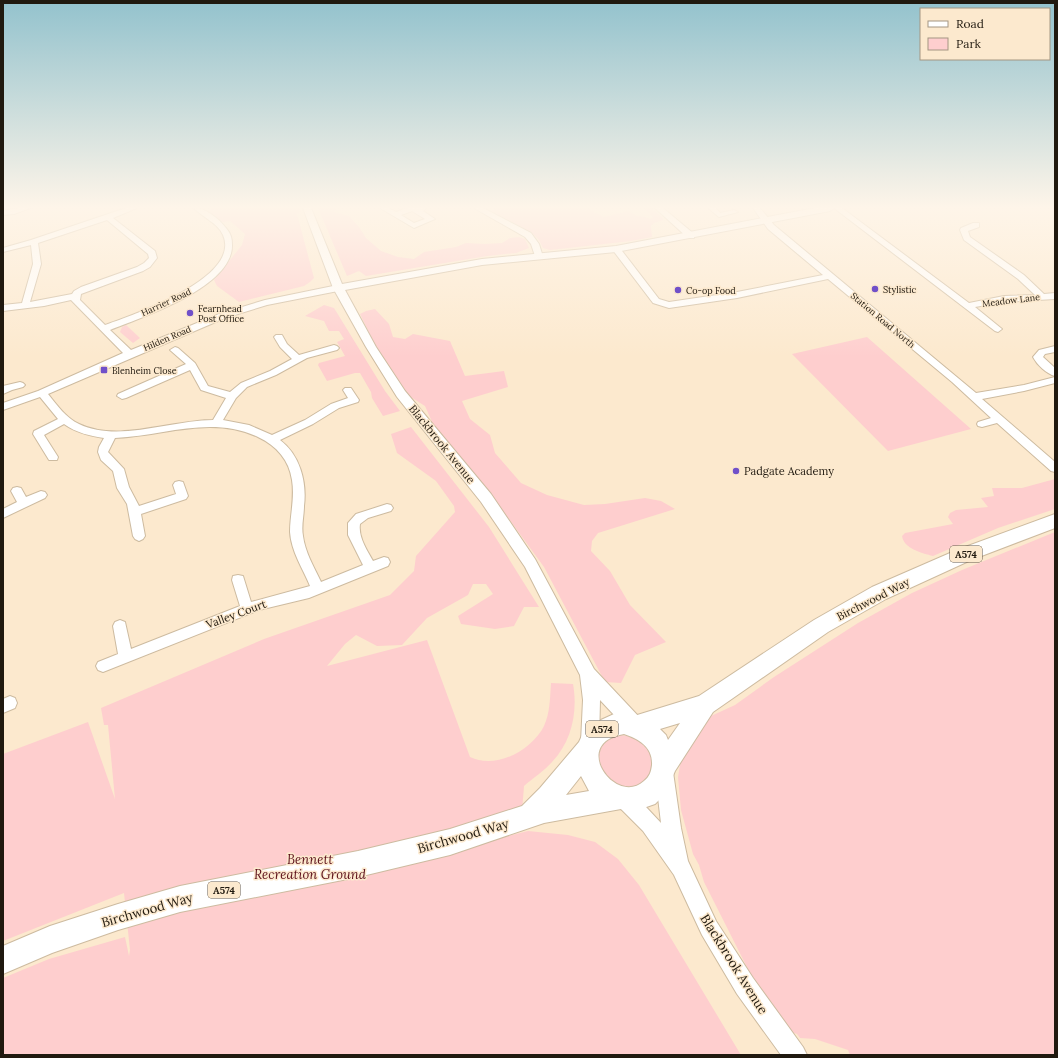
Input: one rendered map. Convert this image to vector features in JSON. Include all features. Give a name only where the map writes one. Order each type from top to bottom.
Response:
[{"type":"main road","name":"Birchwood Way","points":[[636,725],[705,705],[821,626],[879,593],[964,555],[1055,521]]},
{"type":"main road","name":"Birchwood Way","points":[[664,768],[705,705]]},
{"type":"main road","name":"A574","points":[[636,725],[624,723],[609,726],[596,734],[589,746],[587,761],[597,784],[607,792],[622,798],[638,798],[650,793],[660,784],[664,768]]},
{"type":"main road","points":[[636,725],[648,732],[657,741],[663,753],[664,768]]},
{"type":"main road","name":"Birchwood Way","points":[[528,816],[549,796],[589,746]]},
{"type":"main road","name":"Birchwood Way","points":[[3,960],[56,938],[118,917],[180,899],[365,862],[450,842],[544,811],[622,798]]},
{"type":"street","points":[[25,306],[37,264],[36,257]]},
{"type":"street","points":[[3,308],[25,306],[76,296],[84,289],[140,269],[147,265],[153,257]]},
{"type":"street","name":"Harrier Road","points":[[104,329],[182,297],[206,281],[222,264],[225,257]]},
{"type":"street","name":"Blackbrook Avenue","points":[[326,257],[338,288],[371,347],[401,394],[486,498],[530,563],[588,674],[636,725]]},
{"type":"street","points":[[338,288],[482,262],[535,257]]},
{"type":"street","points":[[624,257],[659,303],[674,305],[737,295],[829,276]]},
{"type":"street","name":"Station Road North","points":[[807,257],[974,397],[1055,468]]},
{"type":"street","points":[[903,257],[998,329]]},
{"type":"street","points":[[994,257],[1021,277],[1041,296]]},
{"type":"street","name":"Hilden Road","points":[[3,407],[42,393],[55,386],[205,322],[265,303],[338,288]]},
{"type":"street","points":[[76,296],[76,301],[129,354]]},
{"type":"street","name":"Meadow Lane","points":[[968,306],[1004,299],[1055,296]]},
{"type":"street","points":[[279,337],[283,345],[298,358]]},
{"type":"street","points":[[216,422],[232,396],[244,385],[273,373],[298,358],[334,348]]},
{"type":"street","points":[[1038,357],[1042,352],[1055,348]]},
{"type":"street","points":[[175,350],[192,365],[204,388],[232,396]]},
{"type":"street","points":[[1027,354],[1038,357],[1040,361],[1055,373]]},
{"type":"street","points":[[122,396],[192,365]]},
{"type":"street","points":[[974,397],[1024,388],[1055,380]]},
{"type":"street","points":[[5,386],[20,385]]},
{"type":"street","points":[[272,439],[309,422],[338,405],[354,400],[348,390]]},
{"type":"street","points":[[42,393],[64,420],[84,430],[112,434],[141,433],[194,424],[216,422],[245,427],[272,439],[284,450],[296,474],[299,490],[296,524],[297,539],[318,589]]},
{"type":"street","points":[[982,424],[999,419]]},
{"type":"street","points":[[53,456],[38,434],[64,420]]},
{"type":"street","points":[[112,434],[104,447],[103,452],[105,457],[118,469],[123,488],[135,512],[139,536]]},
{"type":"street","points":[[135,512],[182,496],[180,485]]},
{"type":"street","points":[[17,492],[24,503]]},
{"type":"street","points":[[3,514],[41,495]]},
{"type":"street","points":[[370,567],[353,533],[353,526],[357,519],[387,508]]},
{"type":"street","name":"Valley Court","points":[[103,666],[264,603],[294,597],[318,589],[384,562]]},
{"type":"street","points":[[238,580],[248,609]]},
{"type":"street","points":[[120,626],[125,657]]},
{"type":"street","name":"Blackbrook Avenue","points":[[588,674],[592,700],[589,746]]},
{"type":"street","name":"Blackbrook Avenue","points":[[664,768],[671,828],[681,868]]},
{"type":"street","name":"Blackbrook Avenue","points":[[622,798],[650,824],[681,868],[709,928],[745,986],[795,1055]]},
{"type":"green space","points":[[232,257],[309,257],[314,278],[304,286],[239,302],[217,286],[214,280]]},
{"type":"green space","points":[[339,257],[401,257],[414,259],[416,257],[479,257],[366,276],[359,271],[347,276]]},
{"type":"green space","points":[[324,305],[334,308],[385,391],[400,411],[383,416],[372,398],[371,392],[360,373],[327,381],[318,365],[319,363],[345,356],[337,342],[344,339],[339,331],[329,331],[324,321],[305,316]]},
{"type":"green space","points":[[375,309],[389,324],[393,337],[405,339],[413,334],[450,341],[465,376],[504,371],[508,387],[462,401],[470,419],[490,435],[495,453],[521,483],[547,495],[584,505],[605,504],[645,498],[661,501],[675,509],[598,533],[592,541],[591,551],[610,571],[630,605],[666,642],[635,655],[621,683],[605,682],[544,567],[490,493],[433,424],[425,406],[409,396],[374,343],[360,314]]},
{"type":"green space","points":[[126,325],[140,338],[133,343],[120,332],[122,327]]},
{"type":"green space","points":[[867,337],[971,429],[888,451],[792,354]]},
{"type":"green space","name":"Bennett Recreation Ground","points":[[411,427],[489,527],[539,607],[524,607],[514,626],[495,629],[461,624],[458,616],[493,594],[486,584],[473,584],[468,595],[427,618],[402,645],[377,646],[356,635],[345,644],[327,666],[427,640],[470,757],[491,761],[502,759],[522,750],[538,735],[546,721],[551,683],[573,684],[575,705],[569,735],[559,754],[549,765],[524,786],[522,811],[500,838],[528,831],[568,835],[595,842],[618,859],[639,885],[741,1055],[3,1055],[3,978],[49,959],[125,937],[129,956],[130,950],[124,893],[3,941],[3,754],[88,722],[115,799],[108,725],[104,725],[101,708],[264,639],[390,595],[414,571],[416,556],[455,512],[454,506],[436,481],[397,453],[391,434]]},
{"type":"green space","points":[[1055,479],[1055,509],[998,528],[933,556],[914,550],[903,540],[902,536],[905,533],[953,524],[948,517],[950,513],[956,510],[988,507],[981,498],[994,496],[992,488],[1022,488]]},
{"type":"green space","points":[[1055,532],[1055,1055],[850,1055],[848,1050],[815,1039],[800,1038],[797,1034],[791,1032],[758,989],[704,882],[699,865],[693,854],[681,810],[678,777],[683,747],[711,716],[735,705],[774,677],[858,623],[912,593],[962,570]]},
{"type":"green space","points":[[621,735],[635,739],[646,748],[650,754],[652,760],[649,775],[645,781],[638,785],[626,787],[616,784],[607,777],[601,768],[599,758],[601,748],[608,740]]},
{"type":"place","name":"Stylistic","points":[[875,289]]},
{"type":"place","name":"Co-op Food","points":[[678,290]]},
{"type":"place","name":"Fearnhead Post Office","points":[[190,313]]},
{"type":"place","name":"Blenheim Close","points":[[104,370]]},
{"type":"place","name":"Padgate Academy","points":[[736,471]]}]
